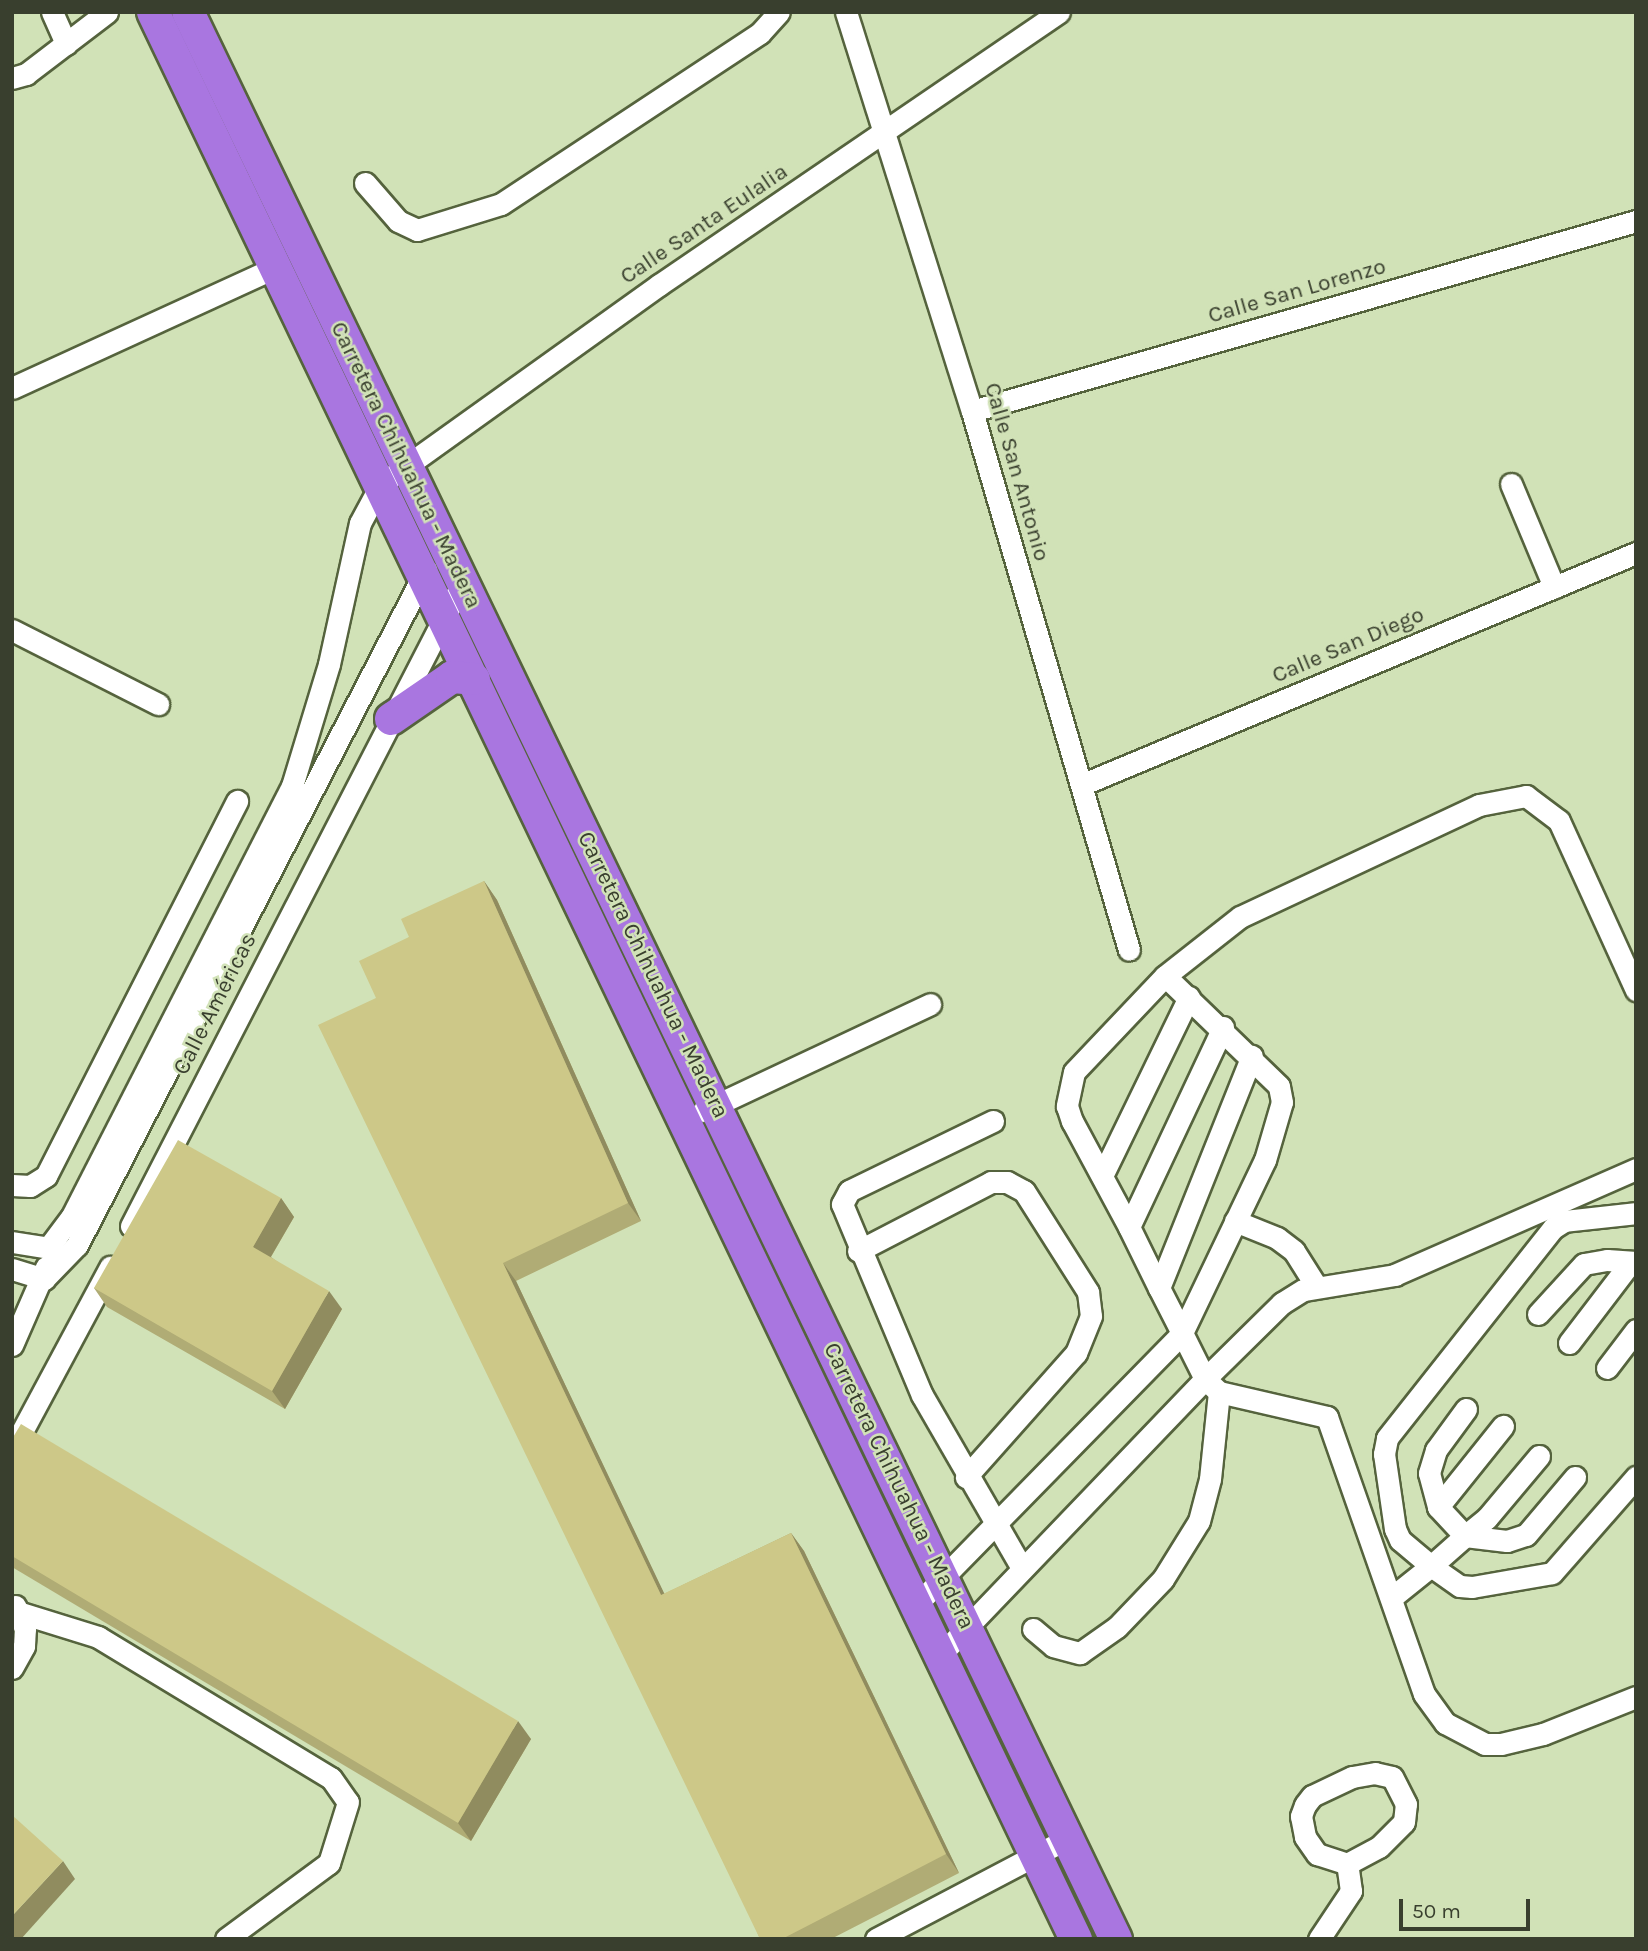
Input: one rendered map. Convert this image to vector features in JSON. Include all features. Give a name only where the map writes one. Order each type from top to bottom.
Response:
[{"type":"highway","name":"Carretera Chihuahua - Madera","points":[[153,12],[771,1303],[918,1603],[1076,1939]]},
{"type":"highway","name":"Carretera Chihuahua - Madera","points":[[188,12],[800,1276],[1116,1939]]},
{"type":"highway","points":[[391,719],[452,677],[474,678]]},
{"type":"highway","points":[[771,1303],[792,1298],[800,1276]]},
{"type":"highway","points":[[797,1357],[810,1340],[830,1343]]},
{"type":"street","points":[[52,12],[66,44]]},
{"type":"street","points":[[12,78],[26,74],[107,12]]},
{"type":"street","points":[[366,183],[408,229],[432,229],[501,204],[760,33],[779,12]]},
{"type":"street","name":"Calle San Antonio","points":[[846,12],[887,131],[972,411],[1129,950]]},
{"type":"street","name":"Calle Santa Eulalia","points":[[381,484],[659,285],[1059,12]]},
{"type":"street","name":"Calle San Lorenzo","points":[[972,411],[1636,221]]},
{"type":"street","points":[[12,388],[274,268]]},
{"type":"street","points":[[44,1279],[48,1248],[89,1186],[292,786],[328,664],[360,523],[381,484]]},
{"type":"street","points":[[1511,484],[1554,587]]},
{"type":"street","points":[[12,1345],[44,1279],[77,1245],[443,539]]},
{"type":"street","name":"Calle San Diego","points":[[1081,785],[1636,553]]},
{"type":"street","name":"Calle Américas","points":[[12,1450],[120,1247],[463,581]]},
{"type":"street","points":[[12,630],[158,704]]},
{"type":"street","points":[[1033,1629],[1053,1646],[1080,1653],[1117,1627],[1163,1579],[1184,1549],[1202,1511],[1212,1385],[1182,1333],[1072,1121],[1069,1084],[1165,976],[1240,917],[1479,805],[1526,796],[1559,821],[1636,990]]},
{"type":"street","points":[[12,1185],[30,1186],[46,1175],[237,800]]},
{"type":"street","points":[[918,1603],[995,1528],[1182,1333],[1265,1160],[1282,1102],[1279,1086],[1223,1027],[1165,976]]},
{"type":"street","points":[[1102,1176],[1189,997]]},
{"type":"street","points":[[685,1120],[930,1004]]},
{"type":"street","points":[[1129,1227],[1223,1027]]},
{"type":"street","points":[[1159,1288],[1252,1056]]},
{"type":"street","points":[[993,1121],[849,1191],[843,1212],[922,1395],[995,1528],[1022,1568]]},
{"type":"street","points":[[941,1654],[1022,1568],[1212,1385],[1282,1304],[1315,1286],[1371,1282],[1395,1275],[1636,1169]]},
{"type":"street","points":[[858,1251],[991,1182],[1007,1182],[1024,1191],[1088,1292],[1089,1329],[1076,1353],[966,1477]]},
{"type":"street","points":[[1636,1213],[1564,1222],[1553,1228],[1387,1438],[1384,1454],[1395,1529],[1400,1540],[1460,1586],[1545,1576],[1559,1567],[1636,1477]]},
{"type":"street","points":[[1235,1221],[1277,1238],[1294,1251],[1315,1286]]},
{"type":"street","points":[[12,1242],[48,1248]]},
{"type":"street","points":[[1538,1314],[1584,1264],[1633,1262]]},
{"type":"street","points":[[1569,1343],[1633,1262]]},
{"type":"street","points":[[12,1269],[44,1279]]},
{"type":"street","points":[[1607,1368],[1636,1330]]},
{"type":"street","points":[[1212,1385],[1327,1417],[1434,1711],[1445,1723],[1485,1744],[1543,1734],[1636,1697]]},
{"type":"street","points":[[1466,1409],[1430,1465],[1438,1507],[1465,1536],[1497,1541],[1526,1535],[1575,1477]]},
{"type":"street","points":[[1438,1507],[1503,1426]]},
{"type":"street","points":[[1391,1598],[1487,1518],[1539,1456]]},
{"type":"street","points":[[12,1668],[24,1646],[17,1607]]},
{"type":"street","points":[[17,1607],[99,1637],[331,1777],[348,1801],[328,1863],[226,1939]]},
{"type":"street","points":[[1375,1773],[1392,1777],[1406,1804],[1404,1822],[1379,1847],[1347,1864],[1317,1854],[1305,1837],[1301,1816],[1305,1805],[1312,1796],[1352,1777],[1375,1773]]},
{"type":"street","points":[[876,1939],[1068,1838]]},
{"type":"street","points":[[1319,1939],[1352,1891],[1347,1864]]},
{"type":"building","points":[[484,881],[628,1203],[503,1263],[661,1595],[791,1533],[946,1854],[782,1939],[760,1939],[318,1025],[376,998],[359,961],[409,937],[401,919]]},
{"type":"building","points":[[178,1140],[281,1198],[253,1247],[329,1291],[272,1391],[94,1288]]},
{"type":"building","points":[[21,1424],[518,1721],[458,1823],[12,1556],[12,1439]]},
{"type":"building","points":[[12,1815],[63,1861],[12,1916]]}]
